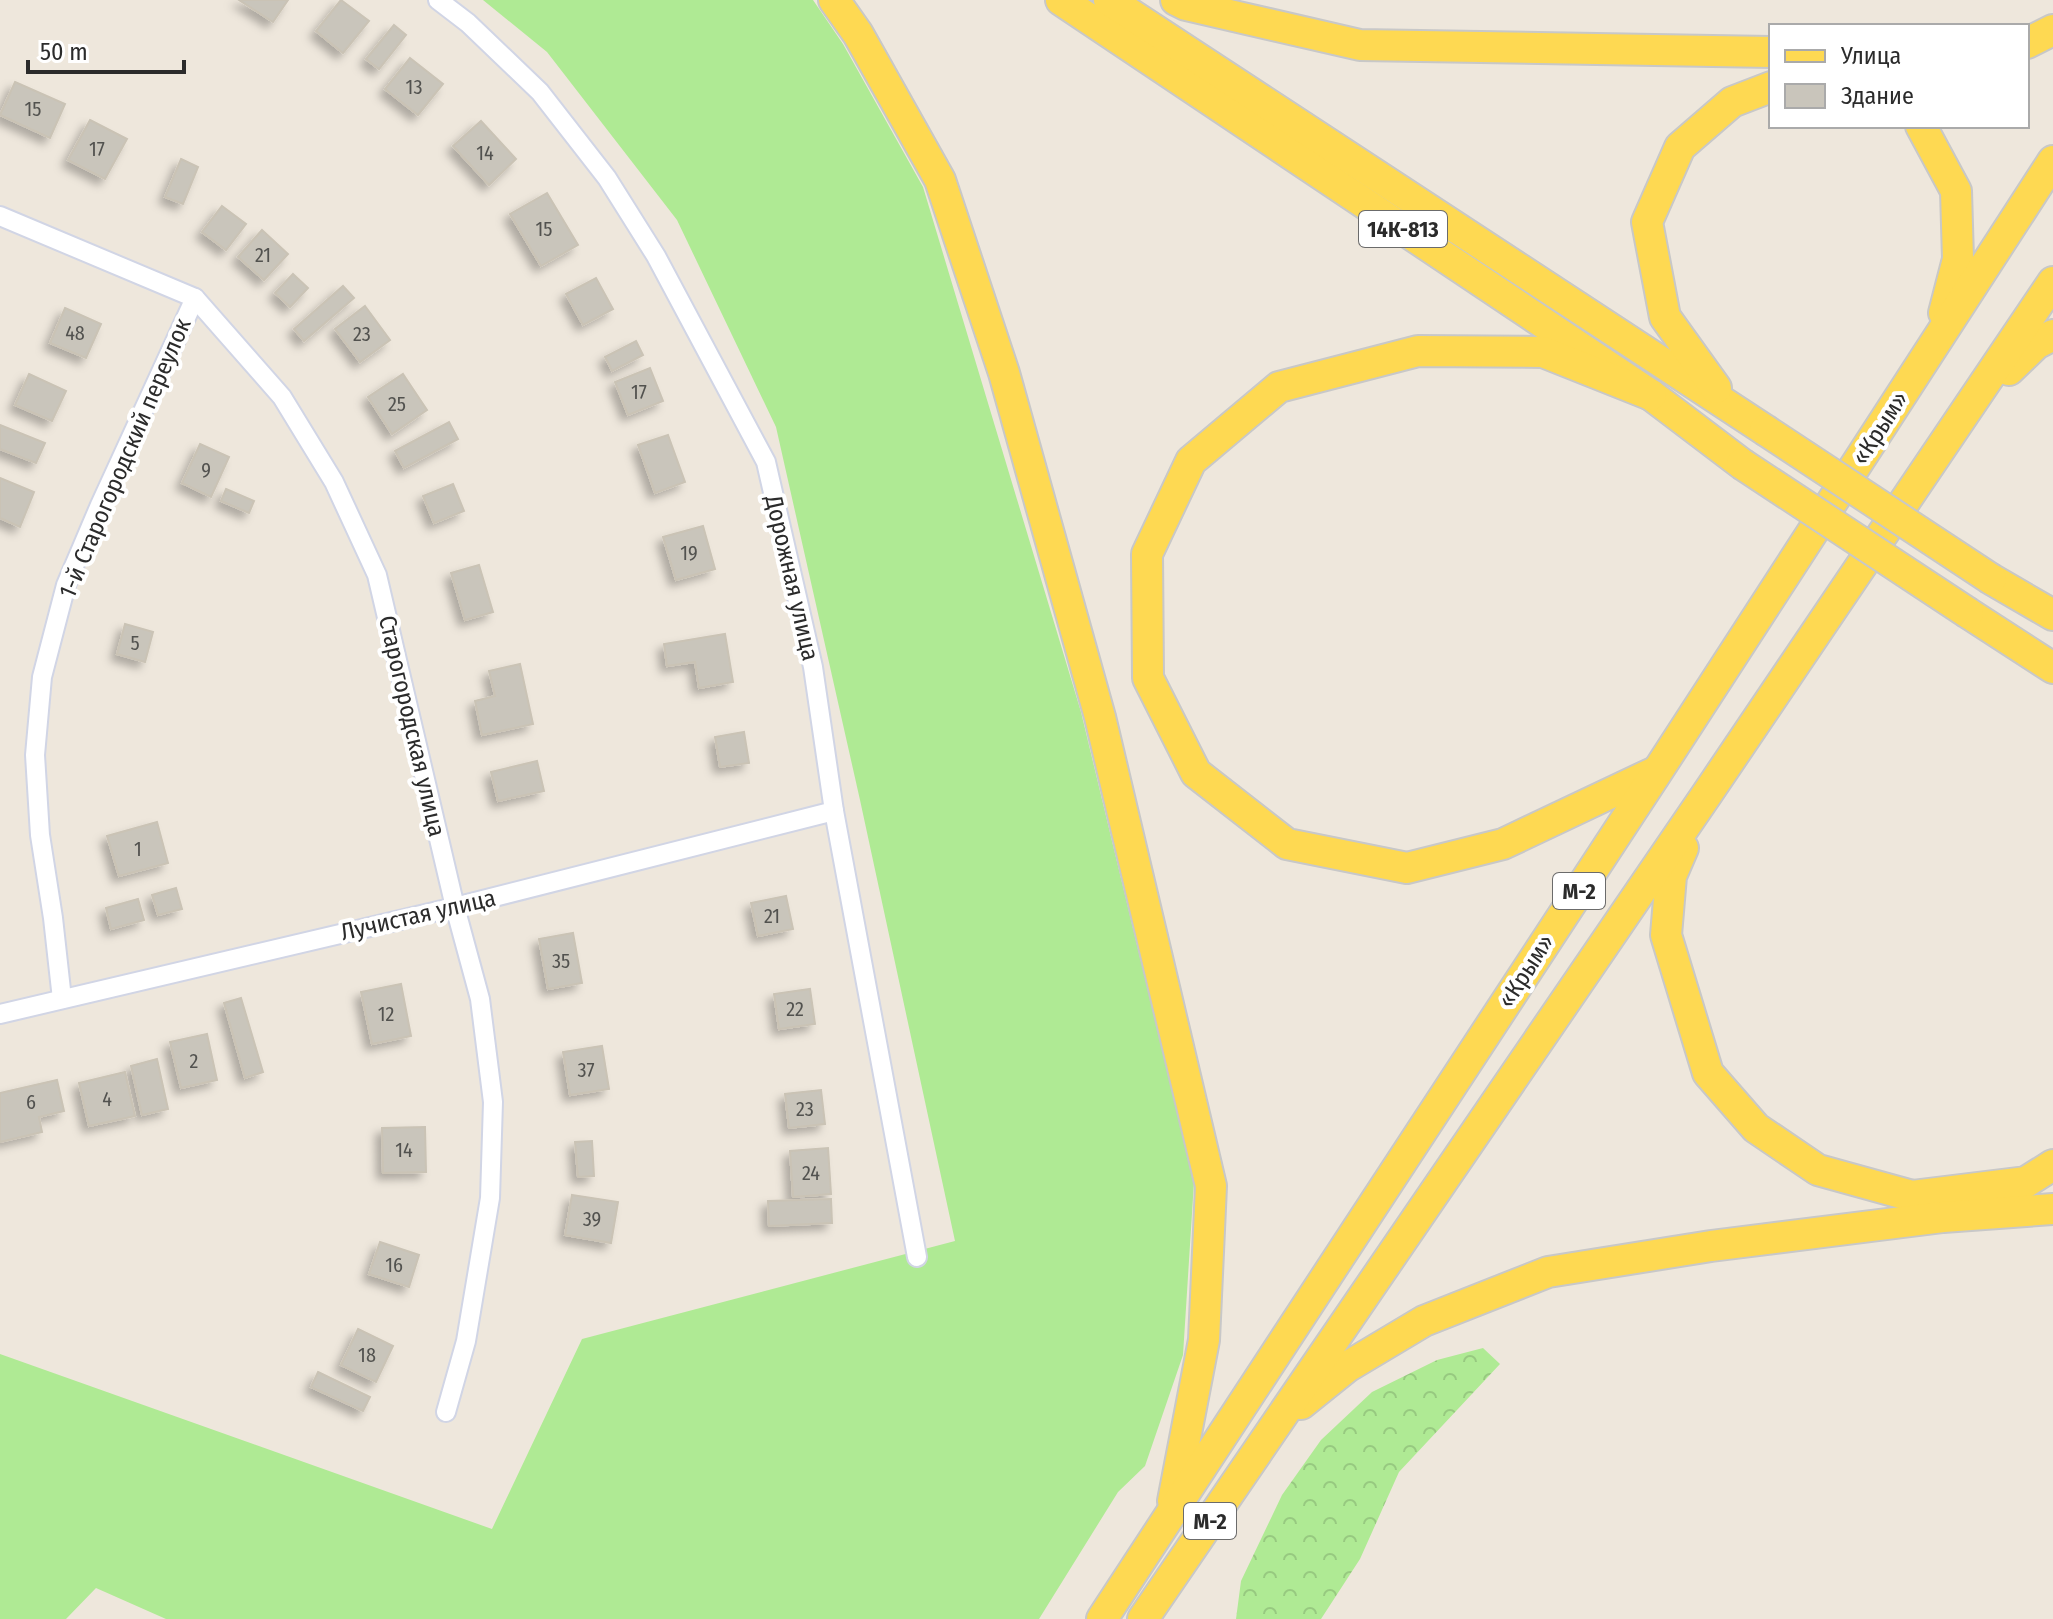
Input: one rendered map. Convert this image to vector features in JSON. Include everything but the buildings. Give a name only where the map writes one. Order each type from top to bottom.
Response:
[{"type":"main road","points":[[834,0],[858,34],[940,180],[1004,373],[1100,717],[1211,1186],[1204,1340],[1171,1516]]},
{"type":"main road","name":"14К-813","points":[[1061,0],[1651,395],[1742,464],[2047,666]]},
{"type":"main road","name":"14К-813","points":[[1109,0],[1991,579],[2048,610]]},
{"type":"main road","points":[[1176,0],[1186,5],[1360,45],[1769,52]]},
{"type":"main road","points":[[2029,42],[2053,30]]},
{"type":"main road","points":[[1726,403],[1665,317],[1647,222],[1680,147],[1732,102],[1769,88]]},
{"type":"main road","points":[[1922,128],[1956,191],[1958,259],[1936,341]]},
{"type":"main road","name":"«Крым»","points":[[1102,1619],[2053,161]]},
{"type":"main road","name":"«Крым»","points":[[1143,1619],[2053,282]]},
{"type":"main road","points":[[1967,410],[2036,344],[2053,335]]},
{"type":"main road","points":[[1651,395],[1543,352],[1418,351],[1279,387],[1191,461],[1147,554],[1148,678],[1196,773],[1287,844],[1407,868],[1503,844],[1657,772]]},
{"type":"main road","points":[[1707,794],[1671,876],[1666,935],[1708,1073],[1756,1128],[1818,1170],[1912,1196],[2026,1182],[2053,1165]]},
{"type":"main road","points":[[1277,1423],[1347,1367],[1424,1321],[1548,1272],[1726,1244],[1943,1217],[2053,1209]]},
{"type":"street","name":"Дорожная улица","points":[[438,0],[468,23],[540,92],[607,178],[656,256],[766,462],[813,667],[834,811],[917,1257]]},
{"type":"street","name":"Старогородская улица","points":[[0,216],[195,298],[282,397],[334,482],[377,575],[455,907],[480,999],[493,1102],[490,1198],[466,1341],[446,1412]]},
{"type":"street","name":"1-й Старогородский переулок","points":[[62,999],[40,835],[35,755],[42,677],[66,585],[195,298]]},
{"type":"street","name":"Лучистая улица","points":[[0,1014],[455,907],[834,811]]},
{"type":"green space","points":[[483,0],[813,0],[843,44],[923,187],[1081,712],[1194,1182],[1183,1355],[1145,1466],[1118,1492],[1039,1619],[166,1619],[96,1588],[66,1619],[0,1619],[0,1354],[492,1529],[582,1339],[955,1241],[776,427],[677,220],[547,52]]},
{"type":"green space","points":[[1483,1348],[1500,1364],[1399,1472],[1360,1559],[1321,1619],[1236,1619],[1241,1581],[1282,1495],[1321,1440],[1372,1392],[1437,1360]]}]
